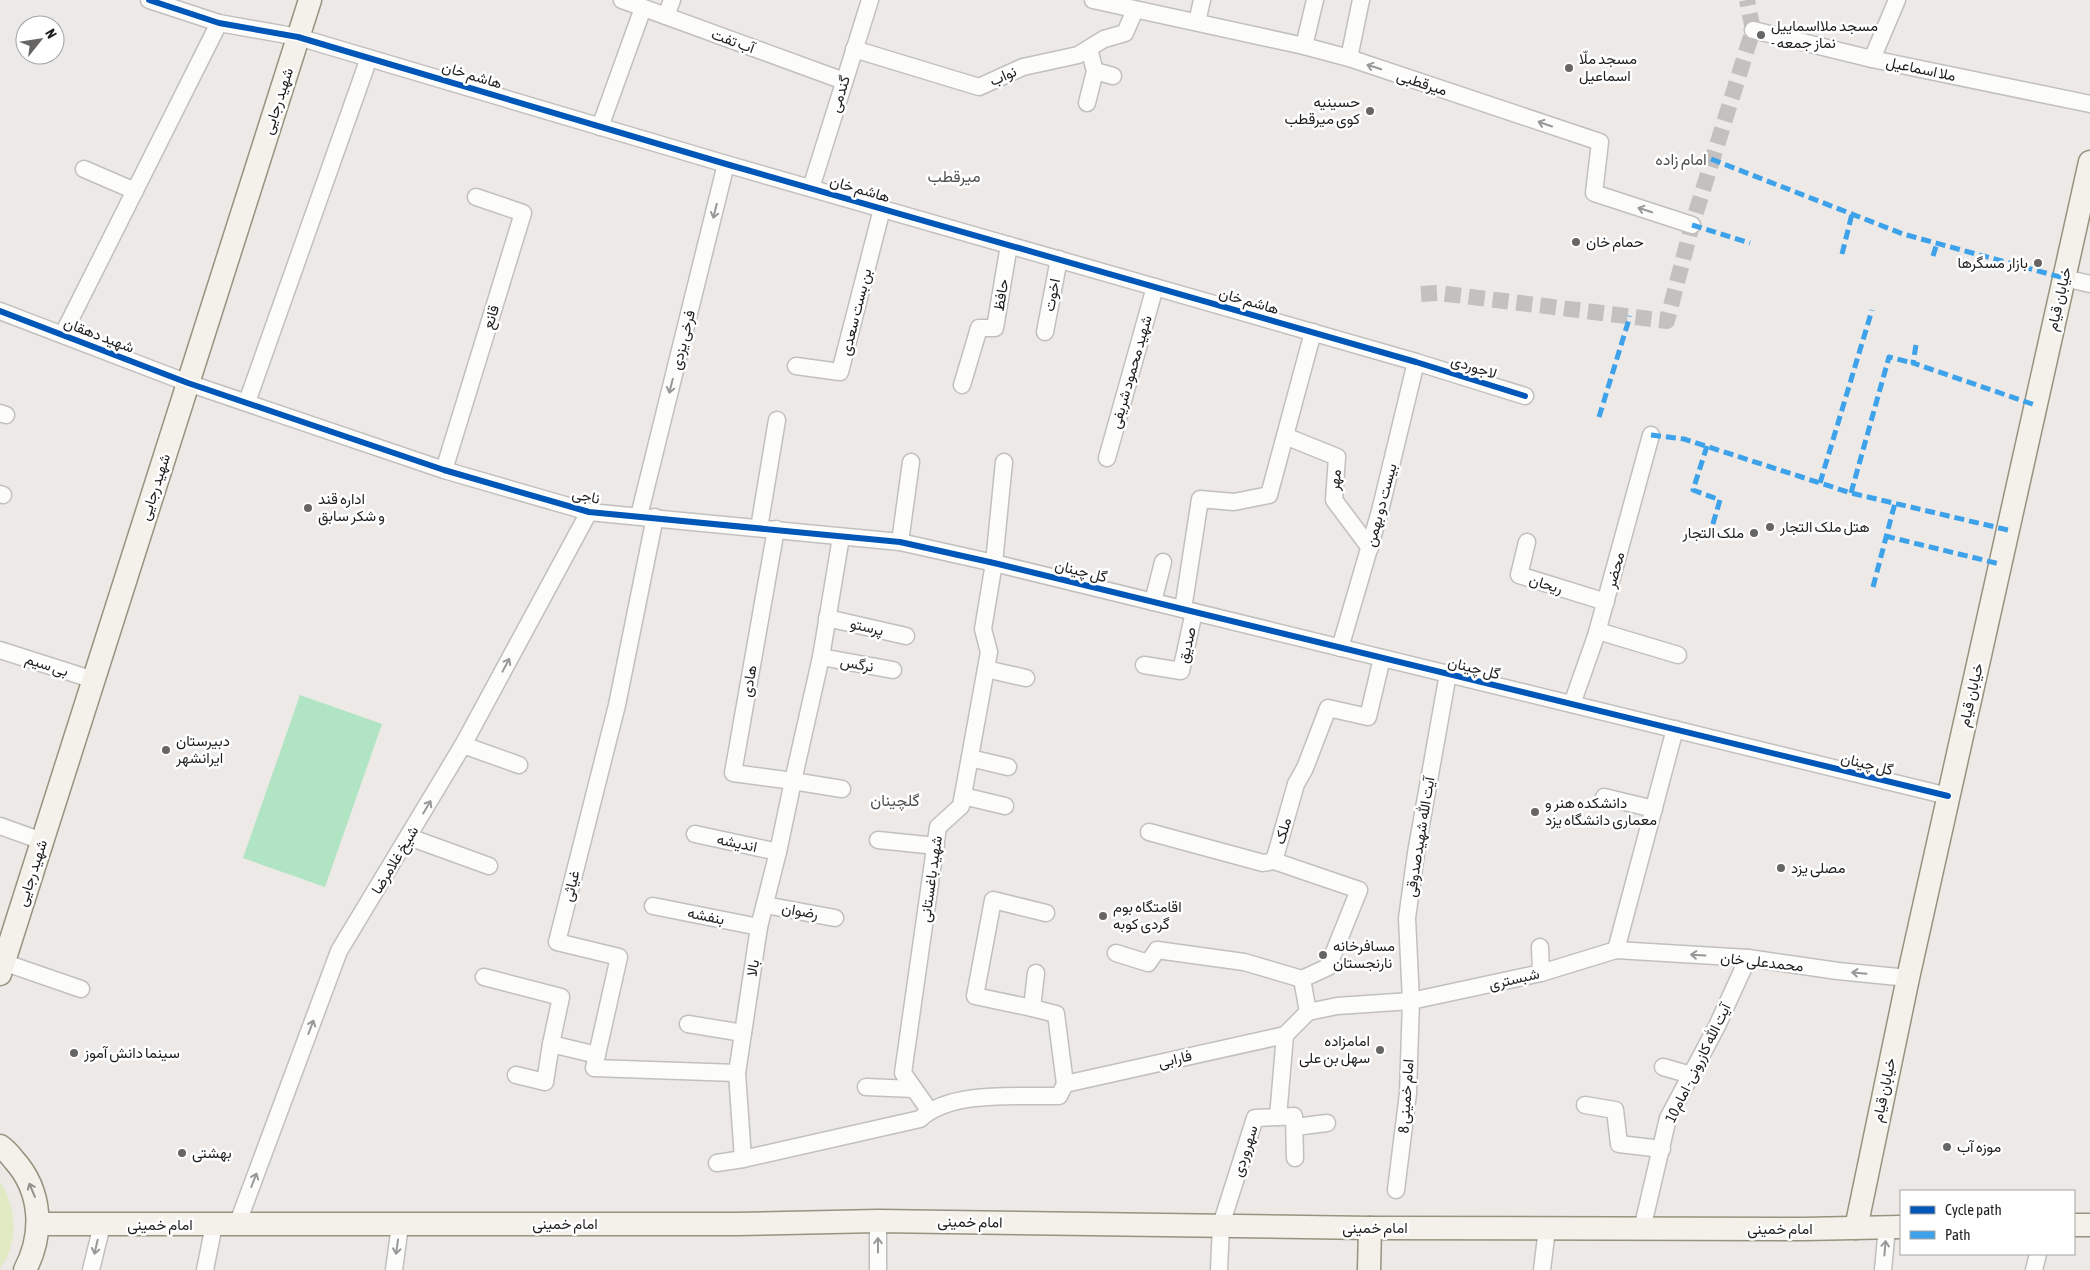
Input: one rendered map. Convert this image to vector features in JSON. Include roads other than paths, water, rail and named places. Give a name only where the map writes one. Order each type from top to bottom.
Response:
[{"type":"main road","name":"شهید رجایی","points":[[1,966],[310,0]]},
{"type":"main road","name":"خیابان قیام","points":[[1856,1228],[1908,978],[2090,162]]},
{"type":"main road","points":[[0,1146],[23,1170],[35,1196],[38,1224],[33,1254],[25,1270]]},
{"type":"main road","name":"امام خمینی","points":[[38,1224],[737,1224],[878,1221],[1370,1228],[1642,1229],[1894,1227]]},
{"type":"main road","points":[[2075,1225],[2090,1225]]},
{"type":"main road","points":[[1369,1270],[1370,1228]]},
{"type":"street","name":"هاشم خان","points":[[149,0],[219,23],[298,37],[726,164],[1416,362]]},
{"type":"street","name":"آب تفت","points":[[622,0],[844,81]]},
{"type":"street","points":[[666,16],[672,0]]},
{"type":"street","name":"گندمی","points":[[811,188],[870,0]]},
{"type":"street","name":"میرقطبی","points":[[1092,0],[1304,46],[1349,58],[1600,142],[1594,193],[1692,225]]},
{"type":"street","points":[[1197,22],[1202,0]]},
{"type":"street","points":[[1304,46],[1315,0]]},
{"type":"street","points":[[1349,58],[1361,0]]},
{"type":"street","points":[[1872,59],[1897,0]]},
{"type":"street","points":[[600,126],[643,8]]},
{"type":"street","name":"نواب","points":[[854,49],[979,87],[1023,67],[1078,55],[1104,39],[1125,33],[1135,10]]},
{"type":"street","points":[[63,334],[219,23]]},
{"type":"street","name":"ملا اسماعیل","points":[[1753,30],[1872,59],[2090,104]]},
{"type":"street","points":[[1087,103],[1095,71],[1089,49]]},
{"type":"street","points":[[247,402],[369,58]]},
{"type":"street","points":[[1095,71],[1113,76]]},
{"type":"street","name":"فرخی یزدی","points":[[647,516],[726,164]]},
{"type":"street","points":[[84,169],[135,191]]},
{"type":"street","name":"قانع","points":[[444,470],[523,212],[476,197]]},
{"type":"street","name":"بن بست سعدی","points":[[796,366],[840,372],[882,209]]},
{"type":"street","name":"حافظ","points":[[962,385],[979,328],[995,328],[1009,245]]},
{"type":"street","name":"اخوت","points":[[1046,332],[1059,259]]},
{"type":"street","points":[[2064,278],[2090,284]]},
{"type":"street","name":"شهید محمود شریفی","points":[[1107,458],[1155,287]]},
{"type":"street","name":"شهید دهقان","points":[[0,311],[188,383]]},
{"type":"street","points":[[1189,611],[1200,499],[1234,502],[1269,495],[1313,332]]},
{"type":"street","name":"لاجوردی","points":[[1416,362],[1525,396]]},
{"type":"street","name":"بیست دو بهمن","points":[[1340,648],[1370,548],[1416,362]]},
{"type":"street","name":"ناجی","points":[[188,383],[444,470],[589,512],[647,516],[900,542],[994,563]]},
{"type":"street","points":[[759,528],[777,420]]},
{"type":"street","name":"محضر","points":[[1572,704],[1598,631],[1651,435]]},
{"type":"street","name":"مهر","points":[[1285,436],[1338,457],[1334,500],[1370,548]]},
{"type":"street","points":[[900,542],[911,462]]},
{"type":"street","name":"شهید باغستانی","points":[[929,1110],[903,1073],[938,827],[961,806],[989,652],[983,628],[994,563],[1004,462]]},
{"type":"street","name":"شیخ غلامرضا","points":[[237,1225],[339,951],[464,746],[589,512]]},
{"type":"street","name":"غیاثی","points":[[597,1055],[619,957],[557,942],[617,705],[647,516]]},
{"type":"street","name":"هادی","points":[[776,529],[734,773],[793,781]]},
{"type":"street","name":"بالا","points":[[743,1159],[737,1073],[759,927],[778,852],[821,657],[841,537]]},
{"type":"street","name":"ریحان","points":[[1527,542],[1519,575],[1606,602]]},
{"type":"street","points":[[1153,602],[1164,562]]},
{"type":"street","name":"گل چینان","points":[[994,563],[1948,796]]},
{"type":"street","name":"صدیق","points":[[1144,665],[1180,671],[1189,611]]},
{"type":"street","name":"پرستو","points":[[827,618],[906,636]]},
{"type":"street","points":[[1598,631],[1678,655]]},
{"type":"street","name":"بی سیم","points":[[0,650],[94,680]]},
{"type":"street","name":"نرگس","points":[[821,657],[893,670]]},
{"type":"street","name":"ملک","points":[[1302,980],[1328,967],[1359,890],[1274,861],[1296,784],[1305,768],[1328,708],[1368,718],[1382,658]]},
{"type":"street","points":[[986,669],[1026,678]]},
{"type":"street","name":"آیت الله شهیدصدوقی","points":[[1411,1001],[1408,918],[1416,853],[1448,674]]},
{"type":"street","points":[[1616,950],[1675,729]]},
{"type":"street","points":[[464,746],[519,765]]},
{"type":"street","points":[[970,758],[1008,767]]},
{"type":"street","points":[[793,781],[842,789]]},
{"type":"street","points":[[962,796],[1005,806]]},
{"type":"street","points":[[1604,797],[1654,809]]},
{"type":"street","points":[[0,826],[42,841]]},
{"type":"street","points":[[1149,832],[1263,863],[1274,861]]},
{"type":"street","name":"اندیشه","points":[[695,834],[778,852]]},
{"type":"street","points":[[409,836],[489,866]]},
{"type":"street","points":[[878,840],[936,846]]},
{"type":"street","points":[[1046,914],[993,900],[975,996],[1056,1014],[1065,1084]]},
{"type":"street","name":"رضوان","points":[[765,905],[835,918]]},
{"type":"street","name":"بنفشه","points":[[653,906],[759,927]]},
{"type":"street","points":[[1540,947],[1541,973]]},
{"type":"street","points":[[1116,953],[1148,963],[1157,950],[1196,955],[1244,962],[1302,980],[1308,1012],[1285,1035]]},
{"type":"street","name":"شبستری","points":[[1308,1012],[1337,1006],[1411,1001],[1541,973],[1616,950]]},
{"type":"street","name":"محمدعلی خان","points":[[1616,950],[1748,958],[1838,971],[1908,978]]},
{"type":"street","name":"آیت الله کازرونی- امام10","points":[[1642,1229],[1668,1118],[1717,1026],[1748,958]]},
{"type":"street","points":[[1,966],[81,989]]},
{"type":"street","points":[[1032,1008],[1036,973]]},
{"type":"street","points":[[484,977],[561,997],[545,1082],[516,1075]]},
{"type":"street","name":"امام خمینی 8","points":[[1396,1190],[1408,1093],[1411,1001]]},
{"type":"street","points":[[688,1024],[743,1033]]},
{"type":"street","name":"فارابی","points":[[929,1110],[963,1098],[1059,1096],[1065,1084],[1285,1035]]},
{"type":"street","name":"سهروردی","points":[[1221,1225],[1255,1118],[1278,1117],[1285,1035]]},
{"type":"street","points":[[551,1044],[597,1055],[594,1068],[737,1073]]},
{"type":"street","points":[[1663,1067],[1691,1075]]},
{"type":"street","points":[[866,1087],[914,1088]]},
{"type":"street","points":[[1585,1106],[1615,1110],[1619,1144],[1662,1149]]},
{"type":"street","points":[[717,1163],[743,1159],[920,1119],[929,1110]]},
{"type":"street","points":[[1278,1117],[1294,1116],[1295,1158]]},
{"type":"street","points":[[1294,1127],[1327,1123]]},
{"type":"street","points":[[878,1221],[878,1270]]},
{"type":"street","points":[[92,1270],[102,1225]]},
{"type":"street","points":[[205,1270],[214,1225]]},
{"type":"street","points":[[394,1270],[400,1225]]},
{"type":"street","points":[[1219,1270],[1221,1225]]},
{"type":"street","points":[[1883,1270],[1894,1227]]},
{"type":"street","points":[[1542,1270],[1547,1229]]},
{"type":"street","points":[[2034,1270],[2038,1255]]},
{"type":"tunnel","points":[[1421,294],[1439,293],[1667,321],[1692,225],[1753,30],[1747,0]]},
{"type":"place","name":"مسجد ملااسماییل - نماز جمعه","points":[[1761,35]]},
{"type":"place","name":"مسجد ملّا اسماعیل","points":[[1569,68]]},
{"type":"place","name":"حسینیه کوی میرقطب","points":[[1370,111]]},
{"type":"place","name":"حمام خان","points":[[1576,242]]},
{"type":"place","name":"بازار مسگرها","points":[[2038,263]]},
{"type":"place","name":"اداره قند و شکر سابق","points":[[308,508]]},
{"type":"place","name":"هتل ملک التجار","points":[[1770,527]]},
{"type":"place","name":"ملک التجار","points":[[1754,533]]},
{"type":"place","name":"دبیرستان ایرانشهر","points":[[166,750]]},
{"type":"place","name":"دانشکده هنر و معماری دانشگاه یزد","points":[[1535,812]]},
{"type":"place","name":"مصلی یزد","points":[[1781,868]]},
{"type":"place","name":"اقامتگاه بوم گردی کوبه","points":[[1103,916]]},
{"type":"place","name":"مسافرخانه نارنجستان","points":[[1323,955]]},
{"type":"place","name":"امامزاده سهل بن علی","points":[[1380,1050]]},
{"type":"place","name":"سینما دانش آموز","points":[[74,1053]]},
{"type":"place","name":"موزه آب","points":[[1947,1147]]},
{"type":"place","name":"بهشتی","points":[[182,1153]]},
{"type":"district","name":"امام زاده","points":[[1681,159]]},
{"type":"district","name":"میرقطب","points":[[954,176]]},
{"type":"district","name":"گلچینان","points":[[895,800]]}]
